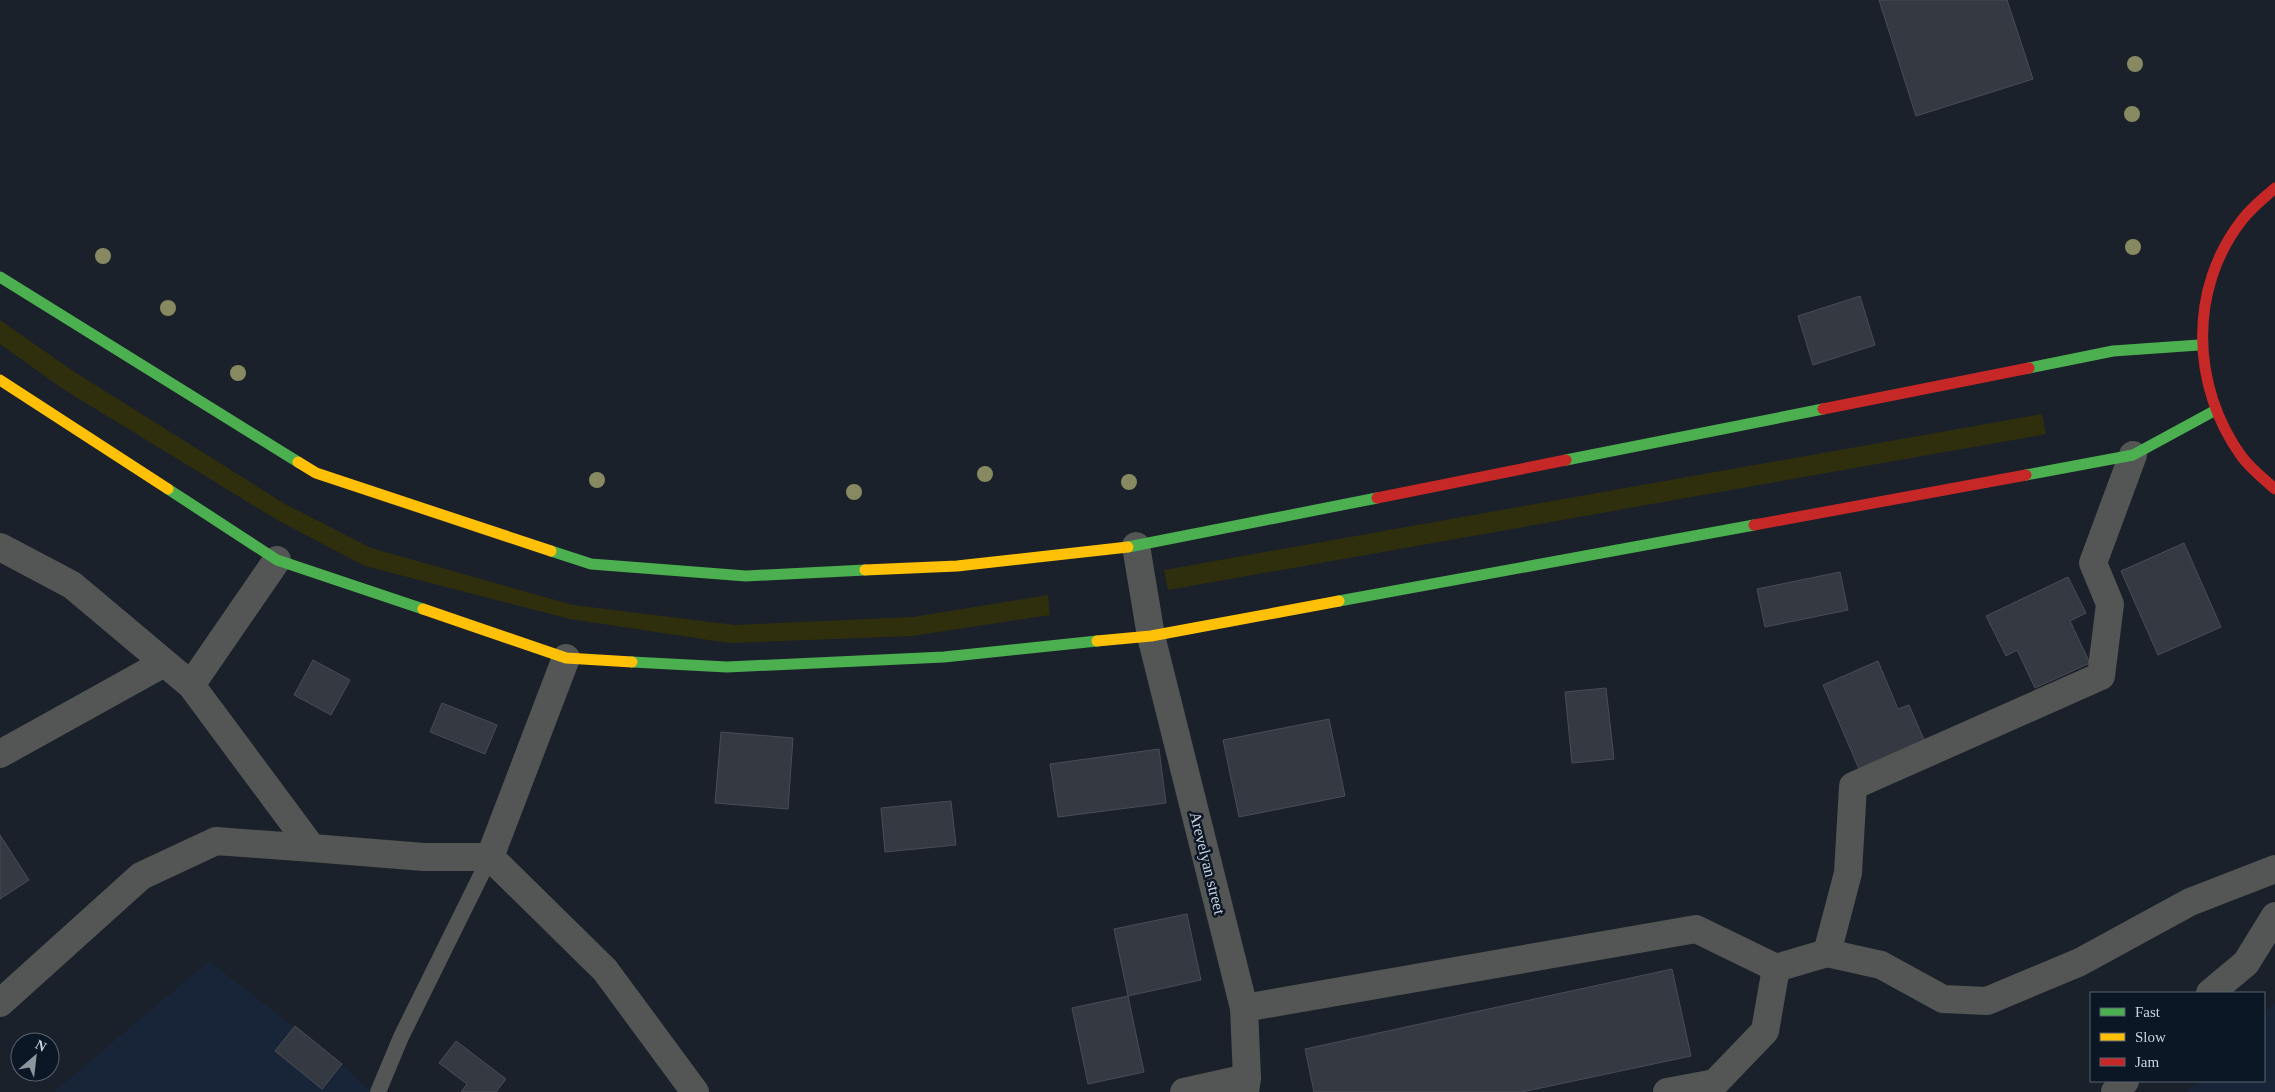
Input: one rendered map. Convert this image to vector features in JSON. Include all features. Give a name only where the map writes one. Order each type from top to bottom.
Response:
[{"type":"main road","points":[[2275,188],[2252,208],[2222,249],[2212,272],[2200,320],[2200,345],[2204,379],[2214,411],[2228,438],[2246,462],[2275,489]]},
{"type":"main road","points":[[0,277],[316,473],[591,564],[746,576],[957,566],[1136,546],[2113,351],[2200,345]]},
{"type":"main road","points":[[0,380],[277,560],[566,658],[726,667],[944,657],[1152,636],[2133,455],[2214,411]]},
{"type":"street","points":[[1827,953],[1848,873],[1853,786],[2101,676],[2110,604],[2093,563],[2133,455]]},
{"type":"street","name":"Arevelyan street","points":[[1136,546],[1152,636],[1244,1008],[1246,1085]]},
{"type":"street","points":[[0,547],[72,585],[191,685],[312,848]]},
{"type":"street","points":[[191,685],[277,560]]},
{"type":"street","points":[[490,857],[566,658]]},
{"type":"street","points":[[0,754],[164,663]]},
{"type":"street","points":[[0,1003],[141,876],[216,841],[424,857],[490,857],[605,970],[695,1092]]},
{"type":"street","points":[[1244,1008],[1696,929],[1776,968],[1827,953],[1881,964],[1943,999],[1987,1001],[2080,962],[2190,902],[2275,869]]},
{"type":"street","points":[[2211,992],[2246,963],[2275,916]]},
{"type":"street","points":[[1666,1092],[1715,1083],[1765,1031],[1776,968]]},
{"type":"street","points":[[2115,1092],[2124,1082]]},
{"type":"street","points":[[1184,1092],[1246,1085]]},
{"type":"lane","points":[[378,1092],[401,1037],[490,857]]},
{"type":"shaded area","points":[[0,320],[73,371],[285,504],[371,548],[573,605],[735,625],[913,617],[1048,595],[1050,615],[912,636],[729,643],[570,619],[365,566],[279,521],[63,389],[0,344]]},
{"type":"shaded area","points":[[2042,414],[2046,434],[1168,590],[1164,570]]},
{"type":"shaded area","points":[[209,961],[342,1064],[371,1092],[54,1092]]},
{"type":"shaded area","points":[[2275,1003],[2275,1092],[2187,1092],[2197,1082],[2265,1082],[2265,1014]]},
{"type":"building","points":[[1879,0],[2007,0],[2033,79],[1916,116]]},
{"type":"building","points":[[1860,296],[1875,345],[1813,365],[1798,316]]},
{"type":"building","points":[[2184,543],[2221,627],[2158,655],[2121,571]]},
{"type":"building","points":[[1840,572],[1848,610],[1765,627],[1757,589]]},
{"type":"building","points":[[2068,577],[2086,613],[2070,621],[2090,663],[2035,688],[2017,650],[2006,656],[1986,616]]},
{"type":"building","points":[[313,660],[350,680],[331,715],[294,695]]},
{"type":"building","points":[[1878,661],[1898,709],[1909,705],[1925,742],[1859,769],[1823,685]]},
{"type":"building","points":[[1606,688],[1614,759],[1572,763],[1565,692]]},
{"type":"building","points":[[442,703],[497,725],[485,754],[430,732]]},
{"type":"building","points":[[1329,719],[1345,796],[1239,817],[1223,740]]},
{"type":"building","points":[[721,732],[793,738],[788,809],[715,803]]},
{"type":"building","points":[[1159,749],[1166,803],[1058,817],[1050,764]]},
{"type":"building","points":[[951,801],[956,845],[885,852],[881,808]]},
{"type":"building","points":[[0,835],[29,880],[0,899]]},
{"type":"building","points":[[1187,914],[1201,980],[1128,996],[1114,929]]},
{"type":"building","points":[[1672,969],[1691,1056],[1522,1092],[1314,1092],[1305,1049]]},
{"type":"building","points":[[1128,996],[1144,1072],[1088,1084],[1072,1008]]},
{"type":"building","points":[[295,1026],[342,1064],[322,1089],[275,1051]]},
{"type":"building","points":[[456,1041],[506,1079],[496,1092],[461,1092],[467,1084],[439,1063]]},
{"type":"traffic: fast","points":[[0,277],[298,462]]},
{"type":"traffic: fast","points":[[2029,368],[2113,351],[2199,345]]},
{"type":"traffic: fast","points":[[1566,460],[1823,409]]},
{"type":"traffic: fast","points":[[2026,475],[2133,455],[2214,411]]},
{"type":"traffic: fast","points":[[168,489],[277,560],[423,609]]},
{"type":"traffic: fast","points":[[1128,547],[1377,498]]},
{"type":"traffic: fast","points":[[1339,601],[1754,525]]},
{"type":"traffic: fast","points":[[551,551],[591,564],[746,576],[865,570]]},
{"type":"traffic: fast","points":[[632,662],[727,667],[944,657],[1097,641]]},
{"type":"traffic: slow","points":[[0,380],[168,489]]},
{"type":"traffic: slow","points":[[298,462],[316,473],[551,551]]},
{"type":"traffic: slow","points":[[865,570],[957,566],[1128,547]]},
{"type":"traffic: slow","points":[[1097,641],[1151,636],[1339,601]]},
{"type":"traffic: slow","points":[[423,609],[566,658],[632,662]]},
{"type":"traffic: jam","points":[[2275,188],[2242,220],[2224,247],[2212,276],[2205,307],[2203,338],[2205,369],[2213,400],[2225,430],[2242,457],[2275,489]]},
{"type":"traffic: jam","points":[[1823,409],[2029,368]]},
{"type":"traffic: jam","points":[[1377,498],[1566,460]]},
{"type":"traffic: jam","points":[[1754,525],[2026,475]]}]
